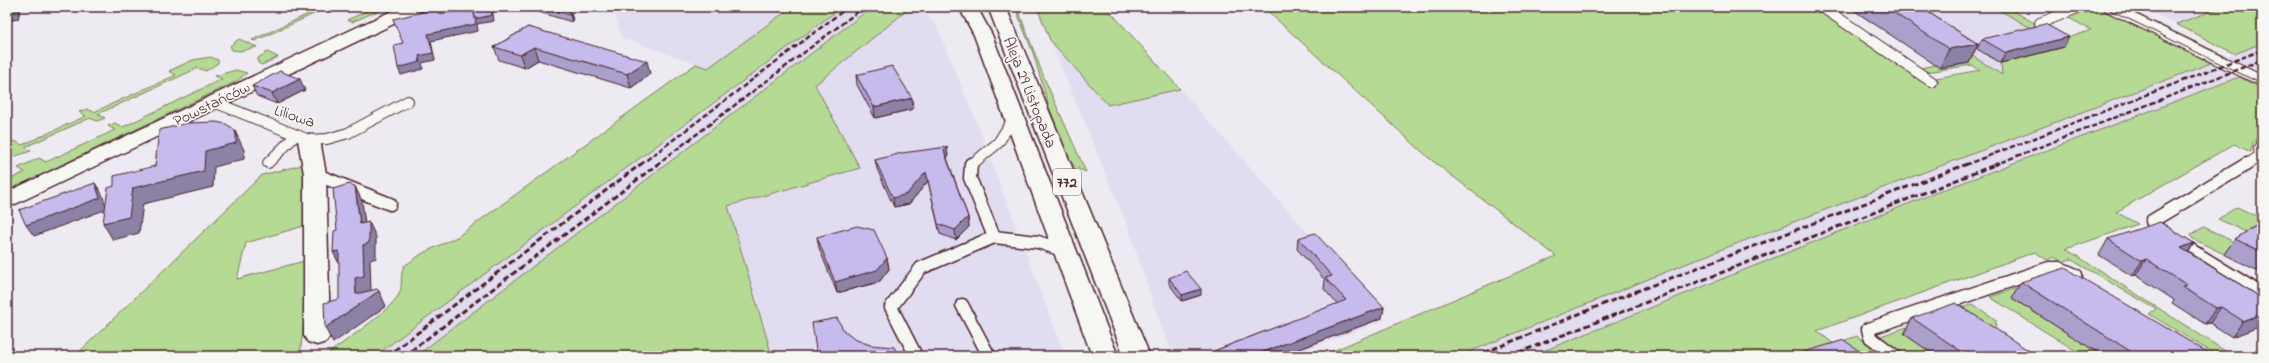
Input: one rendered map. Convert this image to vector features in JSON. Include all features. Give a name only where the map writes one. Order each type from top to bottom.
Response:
[{"type":"main road","name":"Powstańców","points":[[7,201],[350,36],[415,7]]},
{"type":"main road","name":"Aleja 29 Listopada","points":[[968,7],[983,35],[1015,116],[1105,356]]},
{"type":"main road","name":"Aleja 29 Listopada","points":[[997,7],[1137,356]]},
{"type":"main road","points":[[302,138],[315,174],[317,336]]},
{"type":"lane","points":[[1822,7],[1932,82]]},
{"type":"lane","points":[[2040,23],[2080,7]]},
{"type":"lane","points":[[2109,7],[2262,81]]},
{"type":"lane","name":"Liliowa","points":[[214,102],[302,138],[327,138],[348,133],[408,101]]},
{"type":"lane","points":[[994,237],[970,178],[971,163],[998,143],[1015,116]]},
{"type":"lane","points":[[268,163],[302,138]]},
{"type":"lane","points":[[2262,142],[2259,148],[2261,157],[2154,219],[2151,223],[2262,294]]},
{"type":"lane","points":[[315,174],[390,204]]},
{"type":"lane","points":[[916,356],[891,307],[921,268],[994,237],[1038,242],[1066,251]]},
{"type":"lane","points":[[1895,356],[1870,337],[1868,329],[2048,268],[2066,270],[2086,282]]},
{"type":"lane","points":[[962,305],[989,356]]},
{"type":"shaded area","points":[[613,7],[792,7],[708,68],[622,38]]},
{"type":"shaded area","points":[[842,7],[872,7],[416,356],[375,356]]},
{"type":"shaded area","points":[[911,7],[920,7],[936,25],[978,126],[1065,356],[772,356],[728,206],[859,168],[815,85]]},
{"type":"shaded area","points":[[1897,7],[1994,7],[2064,47],[2001,63],[2002,75]]},
{"type":"shaded area","points":[[2100,7],[2120,7],[2225,57],[2262,43],[2262,68],[2253,71],[2262,76],[2262,86],[2241,76],[1930,195],[1531,356],[1459,356],[1720,250],[2212,62]]},
{"type":"shaded area","points":[[2141,7],[2223,7],[2176,24]]},
{"type":"shaded area","points":[[1050,40],[1108,105],[1180,89],[1385,320],[1289,356],[1174,356],[1155,310],[1130,232]]},
{"type":"green space","points":[[375,7],[387,7],[352,22],[347,20]]},
{"type":"green space","points":[[792,7],[842,7],[375,356],[325,356],[364,328],[392,303],[400,292],[404,266],[423,253],[457,237],[696,64],[708,68]]},
{"type":"green space","points":[[872,7],[911,7],[815,85],[860,168],[728,206],[772,356],[416,356]]},
{"type":"green space","points":[[1015,7],[1017,7],[1045,80],[1086,172],[1076,168],[1070,161],[1049,107],[1033,53]]},
{"type":"green space","points":[[1037,7],[1106,7],[1180,89],[1108,105],[1050,40]]},
{"type":"green space","points":[[1263,7],[1816,7],[1928,84],[1940,82],[1936,78],[1980,70],[1972,65],[1927,72],[1920,68],[1936,65],[1940,68],[1905,21],[1876,25],[1858,13],[1897,7],[2002,75],[2001,63],[2064,47],[1994,7],[2007,7],[2063,40],[2091,30],[2067,17],[2100,7],[2211,63],[1720,250],[1459,356],[1321,356],[1556,256],[1429,158]]},
{"type":"green space","points":[[2120,7],[2123,7],[2227,57],[2225,57]]},
{"type":"green space","points":[[2223,7],[2262,7],[2262,43],[2235,54],[2176,24]]},
{"type":"green space","points":[[315,11],[318,12],[255,41],[252,40]]},
{"type":"green space","points":[[239,39],[257,47],[240,51],[232,50],[230,46]]},
{"type":"green space","points":[[267,52],[278,57],[262,65],[258,63],[258,58]]},
{"type":"green space","points":[[211,57],[218,60],[218,63],[206,71],[198,68],[98,114],[105,118],[97,121],[90,118],[25,147],[31,151],[7,159],[7,144],[15,141],[22,145],[86,116],[79,112],[87,109],[94,112],[176,75],[169,71],[193,60]]},
{"type":"green space","points":[[236,70],[247,73],[237,81],[7,191],[7,181],[25,172],[18,168],[39,158],[46,162],[115,130],[108,126],[115,123],[123,127],[222,79],[215,76]]},
{"type":"green space","points":[[2239,77],[2262,88],[2262,135],[2253,142],[2251,152],[2234,144],[2116,212],[2138,224],[2066,249],[2233,356],[2218,356],[2149,314],[2156,309],[2070,259],[2063,262],[2054,257],[2047,260],[2035,252],[1817,331],[1834,344],[1857,336],[1884,356],[1531,356],[1930,195]]},
{"type":"green space","points":[[306,164],[307,225],[246,243],[237,279],[308,260],[306,300],[300,356],[75,356],[262,175]]},
{"type":"green space","points":[[2237,207],[2256,216],[2262,212],[2262,236],[2254,236],[2218,219]]},
{"type":"green space","points":[[2204,227],[2236,243],[2224,254],[2193,239],[2190,235]]},
{"type":"green space","points":[[2059,274],[2012,298],[2103,356],[2084,356],[1990,297]]},
{"type":"green space","points":[[1973,304],[1996,320],[1995,330],[1936,356],[1905,356],[1878,337]]},
{"type":"building","points":[[474,7],[491,7],[492,15],[475,19]]},
{"type":"building","points":[[545,7],[563,7],[571,13],[570,15]]},
{"type":"building","points":[[1885,7],[1920,7],[1978,44],[1949,49]]},
{"type":"building","points":[[473,8],[476,24],[428,34],[433,53],[419,56],[420,62],[398,68],[394,45],[403,43],[393,19],[435,9],[438,9],[439,14]]},
{"type":"building","points":[[2045,24],[2069,37],[2006,53],[1982,39]]},
{"type":"building","points":[[528,27],[647,61],[627,74],[534,47],[520,55],[494,47]]},
{"type":"building","points":[[892,66],[912,98],[874,107],[856,75]]},
{"type":"building","points":[[280,71],[300,79],[272,93],[252,86]]},
{"type":"building","points":[[216,122],[226,124],[234,129],[236,134],[236,143],[205,151],[204,171],[133,188],[129,217],[103,223],[108,188],[114,186],[114,176],[155,166],[159,130],[187,123]]},
{"type":"building","points":[[947,147],[944,151],[968,217],[955,230],[938,224],[926,172],[907,194],[893,198],[875,160],[902,153]]},
{"type":"building","points":[[95,183],[100,198],[26,225],[19,210]]},
{"type":"building","points":[[349,184],[355,186],[360,224],[369,222],[369,243],[363,245],[364,276],[355,278],[356,294],[377,289],[379,291],[325,328],[324,303],[339,299],[339,251],[333,252],[334,231],[337,230],[333,189]]},
{"type":"building","points":[[2160,222],[2194,243],[2181,248],[2262,298],[2260,301],[2262,302],[2262,314],[2243,321],[2221,307],[2216,308],[2183,287],[2187,285],[2146,259],[2142,261],[2108,239]]},
{"type":"building","points":[[2262,222],[2262,252],[2235,239]]},
{"type":"building","points":[[857,226],[874,230],[887,258],[877,270],[835,282],[817,237]]},
{"type":"building","points":[[1315,233],[1384,307],[1252,356],[1217,356],[1214,351],[1346,300],[1325,278],[1332,276],[1298,238]]},
{"type":"building","points":[[2065,268],[2214,356],[2138,356],[2021,282]]},
{"type":"building","points":[[1186,271],[1201,289],[1182,295],[1169,278]]},
{"type":"building","points":[[1956,303],[2037,356],[1968,356],[1912,318]]},
{"type":"building","points":[[837,318],[844,331],[854,339],[870,345],[894,347],[898,356],[817,356],[812,323]]},
{"type":"building","points":[[1844,340],[1866,356],[1791,356]]},
{"type":"tram line","points":[[2104,7],[2262,84]]},
{"type":"railway","points":[[640,165],[848,7]]},
{"type":"railway","points":[[656,165],[864,7]]},
{"type":"railway","points":[[1965,165],[2262,50]]},
{"type":"railway","points":[[1994,165],[2262,60]]},
{"type":"railway","points":[[387,356],[641,164]]},
{"type":"railway","points":[[404,356],[658,164]]},
{"type":"railway","points":[[1476,356],[1606,303],[1967,164]]},
{"type":"railway","points":[[1510,356],[1997,164]]}]
